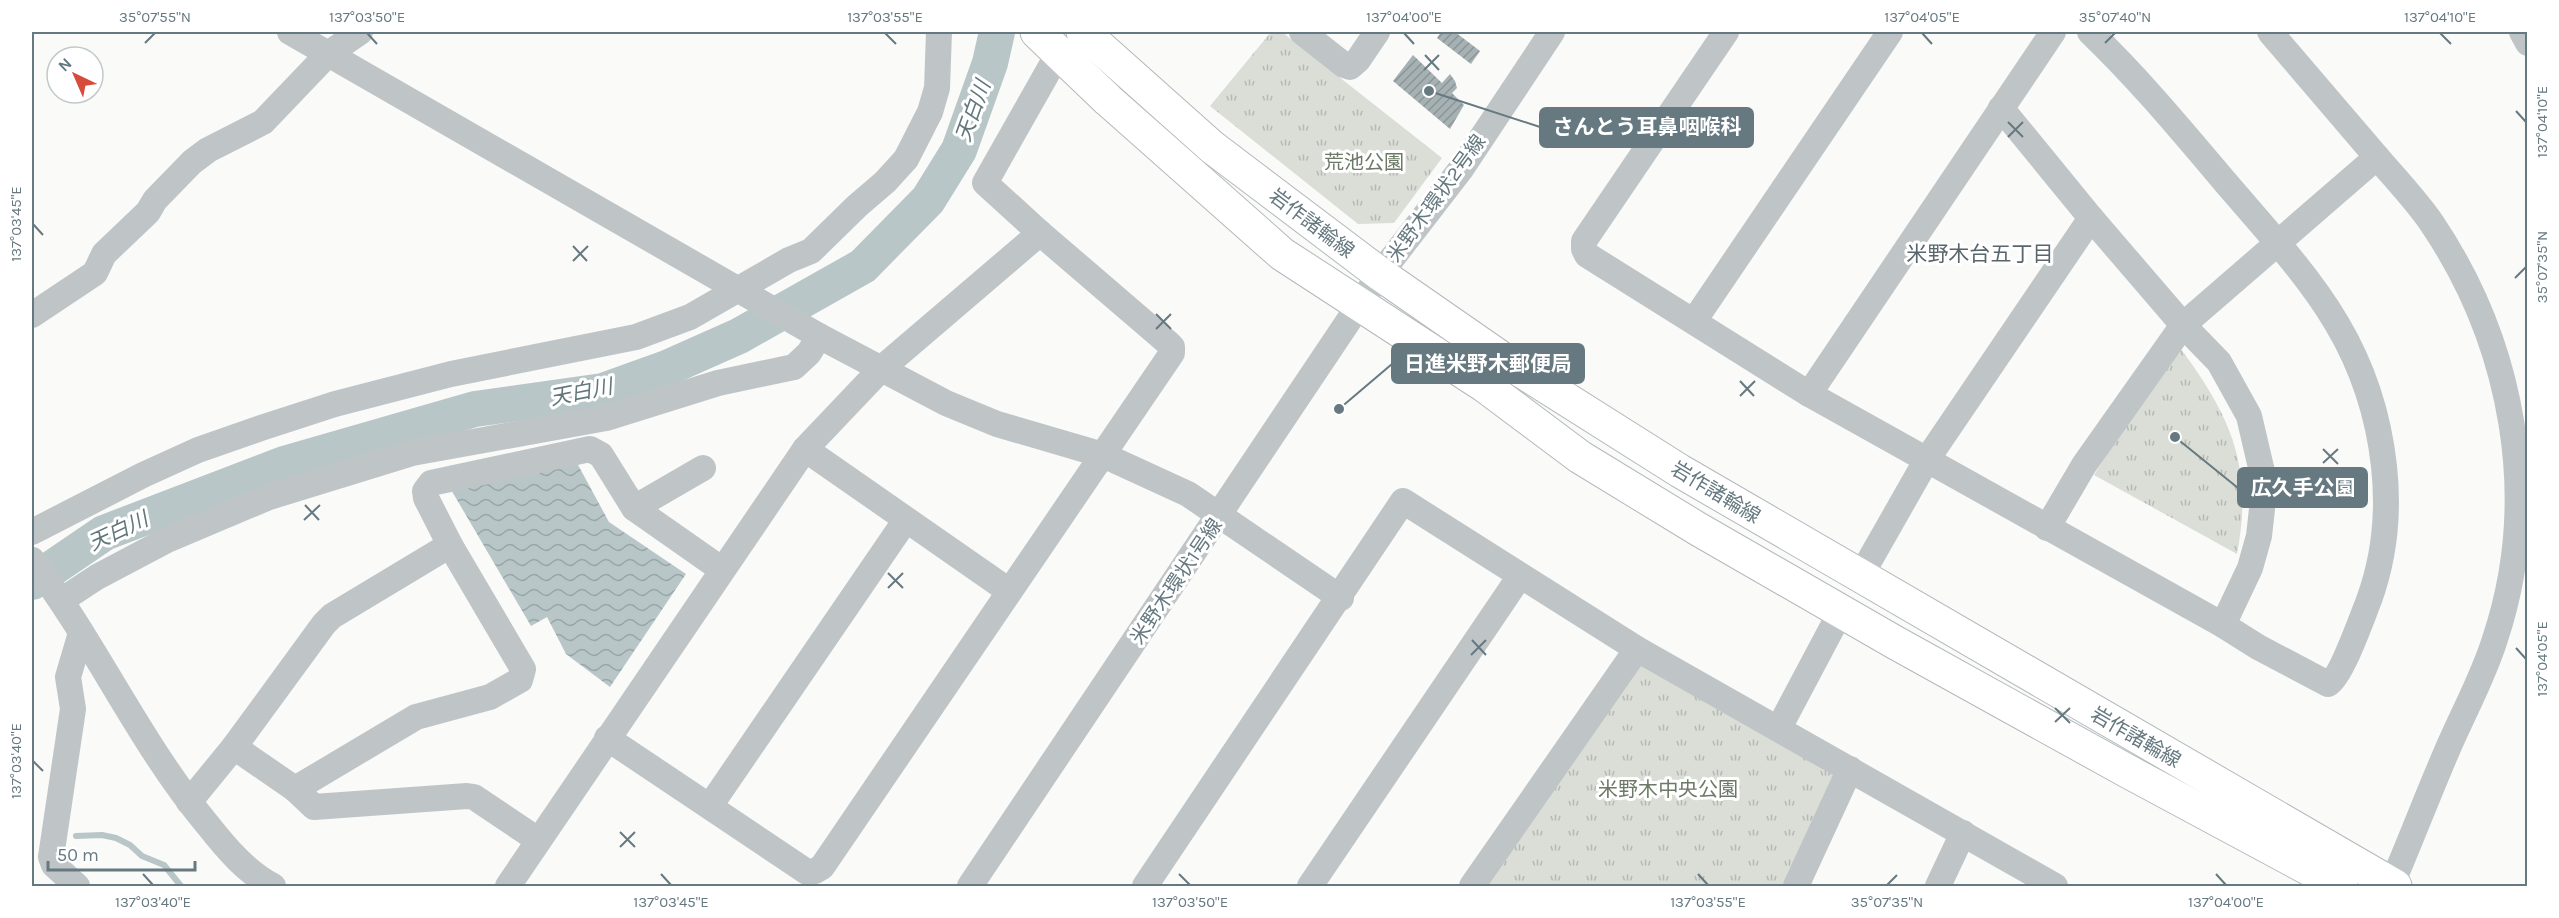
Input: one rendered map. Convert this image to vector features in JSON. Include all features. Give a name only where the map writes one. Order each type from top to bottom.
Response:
[{"type":"main road","name":"岩作諸輪線","points":[[1083,32],[1212,147],[1380,274],[1501,358],[1650,452],[1860,577],[2393,886]]},
{"type":"main road","name":"岩作諸輪線","points":[[1045,40],[1282,254],[1475,380],[1580,457],[1698,529],[1841,611],[2129,772],[2341,886]]},
{"type":"street","points":[[290,32],[737,289],[946,403],[986,420],[1103,455],[1188,494],[1341,598]]},
{"type":"street","points":[[32,315],[95,273],[104,254],[148,212],[155,200],[192,162],[208,150],[263,122],[328,54],[360,32]]},
{"type":"street","points":[[857,206],[917,105],[926,83],[921,32]]},
{"type":"street","points":[[32,532],[133,480],[198,450],[335,404],[451,374],[636,337],[690,317],[789,260],[811,251],[885,182],[906,159],[930,112],[937,88],[939,32]]},
{"type":"street","points":[[1302,32],[1344,65],[1350,67],[1358,60],[1377,32]]},
{"type":"street","name":"米野木環状2号線","points":[[1380,274],[1461,169],[1552,32]]},
{"type":"street","points":[[1726,32],[1584,241],[1587,255],[1809,394],[2328,684],[2333,682],[2358,630],[2378,574],[2385,543],[2387,493],[2382,446],[2366,379],[2336,320],[2313,285],[2172,120],[2090,32]]},
{"type":"street","points":[[1695,321],[1890,32]]},
{"type":"street","points":[[1809,394],[2053,32]]},
{"type":"street","points":[[2270,32],[2430,221],[2471,291],[2496,350],[2515,445],[2521,560],[2486,664],[2445,754],[2393,886]]},
{"type":"street","points":[[2522,32],[2528,43]]},
{"type":"street","points":[[607,738],[807,872],[822,867],[1172,353],[1172,347],[985,183],[1045,40]]},
{"type":"street","points":[[2001,108],[2091,218],[2183,325],[2219,362],[2249,416],[2263,476],[2259,536],[2247,576],[2223,625]]},
{"type":"street","points":[[2047,528],[2084,465],[2183,325],[2377,157]]},
{"type":"street","points":[[1860,577],[1926,461],[2091,218]]},
{"type":"street","points":[[508,886],[721,569],[805,449],[881,369],[1040,233]]},
{"type":"street","name":"米野木環状1号線","points":[[970,886],[1380,274]]},
{"type":"street","points":[[62,600],[97,577],[167,540],[269,497],[411,453],[606,418],[718,383],[794,367],[809,353],[815,333]]},
{"type":"street","points":[[295,789],[416,717],[490,697],[520,680],[523,675],[523,669],[450,545],[426,498],[425,491],[431,483],[590,449],[602,455],[634,508],[721,569]]},
{"type":"street","points":[[805,449],[1010,591]]},
{"type":"street","points":[[634,508],[703,468]]},
{"type":"street","points":[[1145,886],[1341,598],[1403,501],[1637,649],[2055,886]]},
{"type":"street","points":[[710,806],[905,520]]},
{"type":"street","points":[[189,802],[234,747],[332,616],[450,545]]},
{"type":"street","points":[[32,560],[62,600],[153,751],[189,802],[230,853],[273,886]]},
{"type":"street","points":[[1310,886],[1520,576]]},
{"type":"street","points":[[1779,728],[1841,611]]},
{"type":"street","points":[[77,886],[54,865],[51,857],[73,709],[68,677],[81,633]]},
{"type":"street","points":[[1472,886],[1637,649]]},
{"type":"street","points":[[234,747],[320,808],[474,797],[538,840]]},
{"type":"street","points":[[1796,886],[1850,769]]},
{"type":"street","points":[[1938,886],[1963,833]]},
{"type":"green space","name":"荒池公園","points":[[1271,32],[1282,32],[1442,158],[1394,223],[1358,224],[1210,106]]},
{"type":"green space","points":[[2178,345],[2212,395],[2233,442],[2240,467],[2242,494],[2237,554],[2094,475],[2172,348]]},
{"type":"green space","name":"米野木中央公園","points":[[1644,663],[1834,768],[1836,779],[1786,886],[1483,886],[1633,665]]},
{"type":"water","points":[[577,463],[609,522],[686,574],[610,687],[566,654],[547,617],[531,626],[450,488]]},
{"type":"building","points":[[1441,32],[1455,32],[1480,51],[1471,64],[1437,38]]},
{"type":"building","points":[[1413,55],[1442,83],[1450,74],[1455,81],[1457,88],[1452,93],[1464,105],[1450,129],[1393,81]]},
{"type":"waterway","name":"天白川","points":[[32,582],[104,533],[284,464],[475,409],[603,391],[667,368],[739,336],[863,266],[928,200],[959,150],[990,63],[997,32]]},
{"type":"waterway","points":[[76,836],[102,835],[116,838],[130,845],[142,856],[164,865],[181,886]]},
{"type":"place","name":"さんとう耳鼻咽喉科","points":[[1429,91]]},
{"type":"place","name":"日進米野木郵便局","points":[[1339,409]]},
{"type":"place","name":"広久手公園","points":[[2175,437]]},
{"type":"district","name":"米野木台五丁目","points":[[1980,254]]}]
